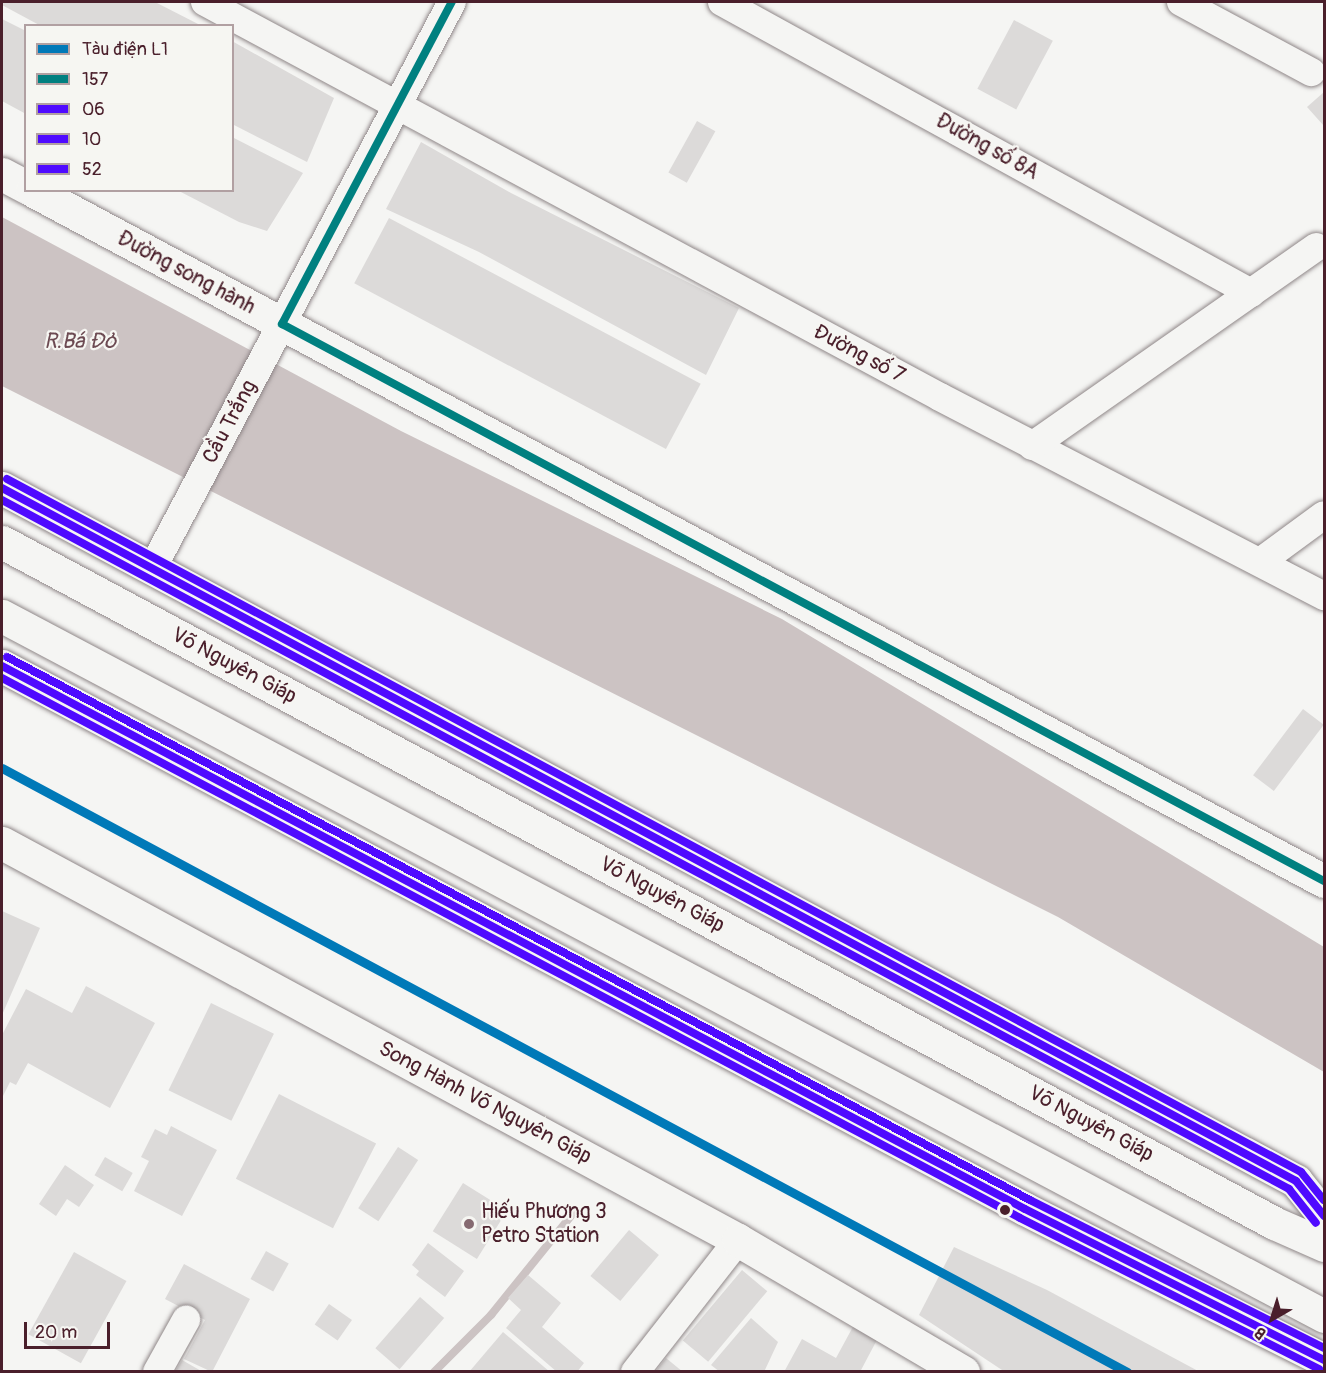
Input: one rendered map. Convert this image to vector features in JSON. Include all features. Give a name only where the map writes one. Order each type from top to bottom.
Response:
[{"type":"main road","points":[[2,174],[24,186]]},
{"type":"main road","name":"Đường song hành","points":[[35,192],[275,337],[1324,881]]},
{"type":"main road","points":[[2,488],[1296,1181],[1324,1216]]},
{"type":"main road","name":"Võ Nguyên Giáp","points":[[2,542],[1274,1223],[1324,1245]]},
{"type":"main road","points":[[2,616],[1324,1316]]},
{"type":"main road","points":[[2,666],[1035,1214],[1324,1360]]},
{"type":"main road","name":"Song Hành Võ Nguyên Giáp","points":[[2,843],[738,1240],[963,1371]]},
{"type":"street","name":"Đường số 7","points":[[205,2],[1032,446],[1324,596]]},
{"type":"street","name":"Cầu Trắng","points":[[152,569],[452,2]]},
{"type":"street","name":"Đường số 8A","points":[[722,2],[1251,293]]},
{"type":"street","points":[[1181,2],[1311,72]]},
{"type":"street","points":[[1032,446],[1316,247]]},
{"type":"street","points":[[1260,562],[1324,515]]},
{"type":"street","points":[[635,1371],[738,1240]]},
{"type":"street","points":[[157,1371],[186,1320]]},
{"type":"water","name":"R.Bá Đỏ","points":[[2,217],[401,431],[782,619],[1324,947],[1324,1072],[1058,917],[2,386]]},
{"type":"building","points":[[2,2],[155,2],[198,24],[37,24],[2,5]]},
{"type":"building","points":[[2,19],[24,30],[24,113],[2,101]]},
{"type":"building","points":[[1014,20],[1053,41],[1016,110],[977,89]]},
{"type":"building","points":[[234,42],[334,98],[307,162],[234,125]]},
{"type":"building","points":[[1324,92],[1324,126],[1307,107]]},
{"type":"building","points":[[697,121],[715,131],[687,183],[668,173]]},
{"type":"building","points":[[234,138],[303,173],[267,231],[239,222],[181,192],[234,192]]},
{"type":"building","points":[[421,142],[511,193],[739,308],[706,375],[479,252],[386,209]]},
{"type":"building","points":[[389,218],[701,384],[666,449],[354,283]]},
{"type":"building","points":[[1303,709],[1324,725],[1274,791],[1253,775]]},
{"type":"building","points":[[2,911],[40,928],[2,1015]]},
{"type":"building","points":[[86,986],[155,1023],[110,1108],[28,1063],[16,1085],[10,1082],[2,1098],[2,1035],[26,989],[72,1013]]},
{"type":"building","points":[[211,1003],[274,1034],[231,1121],[168,1090]]},
{"type":"building","points":[[279,1094],[376,1143],[333,1228],[236,1179]]},
{"type":"building","points":[[171,1126],[217,1150],[182,1216],[134,1191],[149,1161],[141,1157],[155,1129],[167,1135]]},
{"type":"building","points":[[398,1147],[418,1160],[378,1221],[358,1208]]},
{"type":"building","points":[[105,1157],[133,1173],[122,1191],[94,1175]]},
{"type":"building","points":[[65,1165],[94,1185],[79,1207],[67,1199],[56,1216],[39,1204]]},
{"type":"building","name":"Hiếu Phương 3 Petro Station","points":[[463,1183],[507,1211],[477,1259],[433,1231]]},
{"type":"building","points":[[629,1230],[659,1255],[620,1301],[590,1276]]},
{"type":"building","points":[[428,1243],[464,1271],[445,1297],[416,1275],[419,1271],[412,1265]]},
{"type":"building","points":[[954,1247],[1047,1290],[1200,1372],[1005,1372],[919,1315]]},
{"type":"building","points":[[266,1251],[289,1264],[273,1292],[250,1279]]},
{"type":"building","points":[[74,1252],[126,1281],[81,1363],[28,1334]]},
{"type":"building","points":[[184,1264],[250,1299],[212,1372],[184,1359],[205,1320],[165,1299]]},
{"type":"building","points":[[742,1270],[767,1291],[708,1362],[683,1340]]},
{"type":"building","points":[[528,1275],[561,1303],[542,1327],[584,1363],[577,1372],[557,1372],[506,1328],[521,1310],[508,1298]]},
{"type":"building","points":[[420,1297],[444,1318],[400,1369],[375,1348]]},
{"type":"building","points":[[329,1304],[352,1320],[338,1341],[315,1324]]},
{"type":"building","points":[[751,1318],[778,1342],[764,1372],[720,1372],[711,1365]]},
{"type":"building","points":[[855,1323],[879,1336],[860,1372],[784,1372],[802,1339],[836,1358]]},
{"type":"building","points":[[503,1332],[550,1372],[469,1372]]},
{"type":"building","points":[[666,1358],[683,1372],[655,1372]]},
{"type":"building","points":[[182,1360],[203,1372],[175,1372]]},
{"type":"waterway","points":[[434,1372],[491,1315],[575,1211]]},
{"type":"metro line","name":"L1","points":[[2,768],[1127,1372]]},
{"type":"transit line","name":"157","points":[[282,324],[452,2]]},
{"type":"transit line","name":"157","points":[[282,324],[1324,881]]},
{"type":"transit line","name":"52","points":[[7,479],[1301,1172],[1324,1200]]},
{"type":"transit line","name":"06","points":[[2,488],[1296,1181],[1324,1216]]},
{"type":"transit line","name":"10","points":[[2,500],[1289,1189],[1316,1223]]},
{"type":"transit line","name":"52","points":[[7,657],[1030,1200],[1324,1348]]},
{"type":"transit line","name":"06","points":[[2,666],[1025,1209],[1324,1360]]},
{"type":"transit line","name":"10","points":[[2,678],[1020,1218],[1319,1369]]},
{"type":"place","name":"Hiếu Phương 3 Petro Station","points":[[469,1224]]}]
